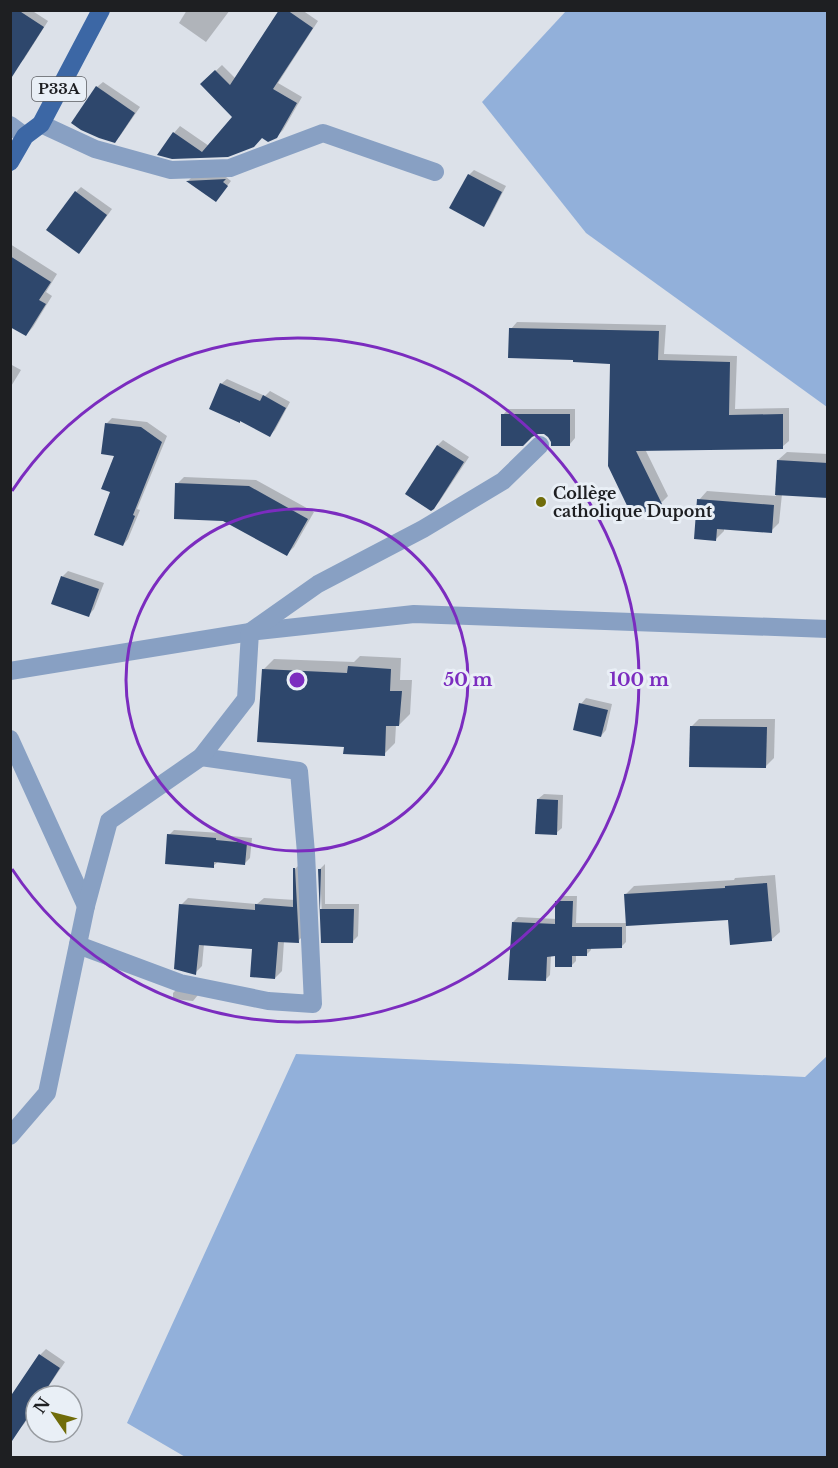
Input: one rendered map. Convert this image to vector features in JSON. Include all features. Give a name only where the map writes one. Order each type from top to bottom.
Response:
[{"type":"main road","name":"P33A","points":[[10,162],[25,136],[41,124],[101,10]]},
{"type":"street","points":[[41,124],[94,149],[171,170],[230,168],[323,133],[435,172]]},
{"type":"street","points":[[10,125],[25,136]]},
{"type":"street","points":[[250,632],[318,584],[423,529],[503,481],[540,445]]},
{"type":"street","points":[[10,671],[250,632],[414,614],[828,629]]},
{"type":"street","points":[[10,1136],[47,1093],[86,906],[109,821],[201,757],[246,699],[250,632]]},
{"type":"street","points":[[10,739],[86,906]]},
{"type":"street","points":[[78,945],[180,983],[268,1001],[313,1004],[306,853],[299,771],[201,757]]},
{"type":"shaded area","points":[[566,11],[827,11],[827,407],[586,233],[482,102]]},
{"type":"shaded area","points":[[296,1054],[805,1077],[827,1056],[827,1457],[187,1458],[127,1423]]},
{"type":"building","points":[[10,10],[18,10],[44,27],[10,80]]},
{"type":"building","points":[[279,10],[287,10],[313,28],[273,89],[297,103],[277,138],[268,142],[262,138],[254,147],[228,157],[172,159],[157,155],[173,132],[202,152],[232,117],[200,84],[215,70],[230,85]]},
{"type":"building","points":[[96,86],[135,113],[115,143],[81,130],[71,123]]},
{"type":"building","points":[[468,174],[502,192],[484,227],[449,208]]},
{"type":"building","points":[[226,179],[223,182],[228,186],[216,202],[186,181]]},
{"type":"building","points":[[75,191],[107,215],[79,254],[46,230]]},
{"type":"building","points":[[10,256],[51,282],[39,300],[46,304],[26,336],[10,327]]},
{"type":"building","points":[[509,328],[659,331],[658,360],[730,362],[729,415],[783,414],[783,449],[636,451],[662,504],[633,518],[608,466],[610,364],[573,362],[573,360],[508,358]]},
{"type":"building","points":[[220,383],[260,401],[263,395],[286,408],[270,437],[240,421],[240,423],[209,409]]},
{"type":"building","points":[[501,414],[570,414],[570,446],[551,446],[548,437],[538,434],[523,446],[501,446]]},
{"type":"building","points":[[105,423],[141,427],[162,442],[123,546],[94,535],[110,492],[101,489],[114,456],[101,454]]},
{"type":"building","points":[[437,445],[464,462],[431,511],[405,494]]},
{"type":"building","points":[[777,460],[828,463],[828,498],[775,495]]},
{"type":"building","points":[[175,483],[249,486],[308,519],[287,556],[223,521],[174,519]]},
{"type":"building","points":[[697,499],[774,505],[772,533],[717,529],[716,541],[694,539]]},
{"type":"building","points":[[61,576],[99,589],[89,617],[51,604]]},
{"type":"building","points":[[348,666],[391,669],[390,691],[402,691],[399,726],[386,726],[385,756],[343,754],[344,747],[257,742],[262,669],[347,673]]},
{"type":"building","points":[[579,703],[608,710],[601,737],[573,730]]},
{"type":"building","points":[[690,726],[767,727],[766,768],[689,767]]},
{"type":"building","points":[[537,799],[558,800],[557,835],[535,834]]},
{"type":"building","points":[[167,834],[247,843],[245,865],[214,862],[214,868],[165,864]]},
{"type":"building","points":[[293,868],[295,868],[299,943],[278,942],[275,979],[250,977],[252,949],[199,945],[196,975],[174,969],[179,904],[255,910],[255,904],[293,907]]},
{"type":"building","points":[[318,869],[321,869],[320,909],[354,909],[353,943],[321,943]]},
{"type":"building","points":[[767,883],[772,941],[730,945],[728,920],[626,926],[624,894]]},
{"type":"building","points":[[555,901],[573,901],[572,927],[622,927],[622,948],[587,949],[587,956],[572,956],[572,967],[555,967],[555,956],[547,957],[546,981],[508,980],[512,922],[555,924]]},
{"type":"building","points":[[39,1354],[60,1368],[50,1384],[24,1384],[24,1423],[10,1444],[10,1397]]},
{"type":"place","name":"Collège catholique Dupont","points":[[541,502]]}]
